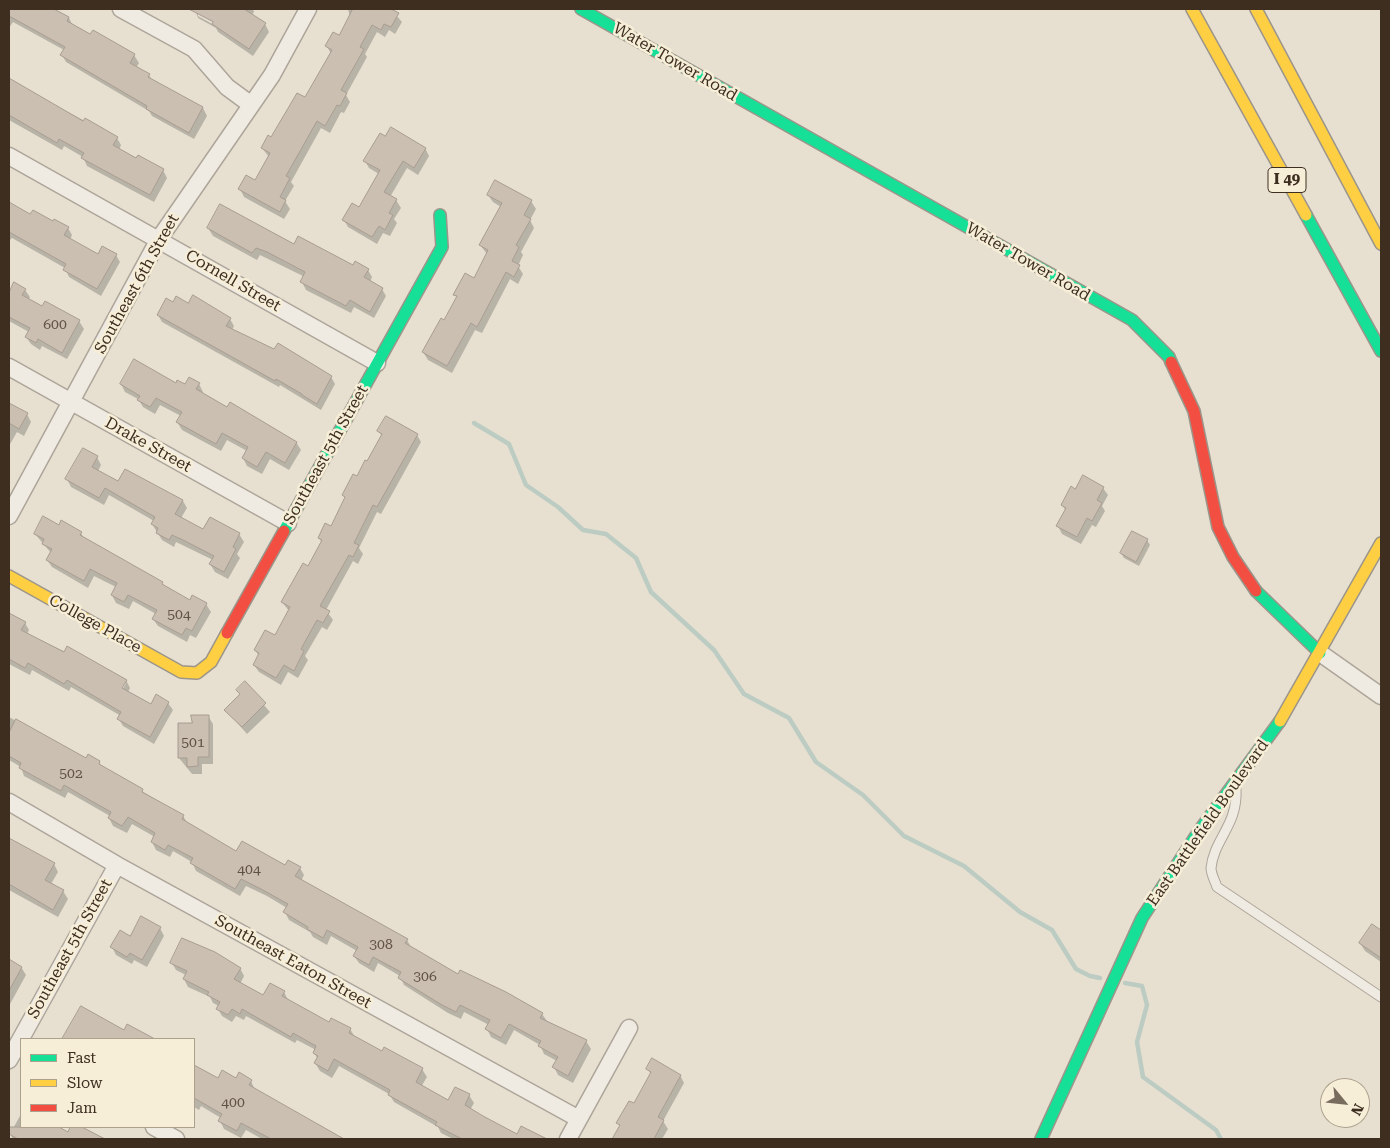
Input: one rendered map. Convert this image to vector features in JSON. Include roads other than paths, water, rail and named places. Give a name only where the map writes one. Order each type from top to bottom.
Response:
[{"type":"main road","name":"Water Tower Road","points":[[581,9],[1132,320],[1169,357],[1194,411],[1218,527],[1233,557],[1254,590],[1320,653]]},
{"type":"main road","name":"I 49","points":[[1192,9],[1381,351]]},
{"type":"main road","points":[[1256,9],[1381,244]]},
{"type":"main road","name":"Southeast 5th Street","points":[[181,672],[196,673],[211,662],[442,247],[440,215]]},
{"type":"main road","name":"East Battlefield Boulevard","points":[[1040,1139],[1142,918],[1199,831],[1236,784],[1279,722],[1381,543]]},
{"type":"main road","name":"College Place","points":[[9,576],[181,672]]},
{"type":"street","points":[[121,9],[194,50],[227,87],[250,104]]},
{"type":"street","name":"Southeast 6th Street","points":[[9,516],[159,239],[250,104],[272,75],[308,9]]},
{"type":"street","name":"Cornell Street","points":[[9,156],[377,363]]},
{"type":"street","name":"Drake Street","points":[[9,367],[288,523]]},
{"type":"street","points":[[1320,653],[1381,696]]},
{"type":"street","name":"Southeast Eaton Street","points":[[9,802],[117,865],[579,1120]]},
{"type":"street","name":"Southeast 5th Street","points":[[21,1038],[117,865]]},
{"type":"street","points":[[568,1139],[629,1028]]},
{"type":"street","name":"Southeast 5th Street","points":[[13,1052],[20,1039]]},
{"type":"street","points":[[156,1128],[176,1139]]},
{"type":"lane","points":[[1236,784],[1236,801],[1231,824],[1214,856],[1211,870],[1217,886],[1381,997]]},
{"type":"waterway","points":[[474,423],[509,444],[526,485],[558,507],[583,530],[606,534],[636,558],[651,592],[714,650],[744,694],[789,718],[816,762],[863,795],[904,836],[964,866],[1020,912],[1052,930],[1076,969],[1090,976],[1100,978]]},
{"type":"waterway","points":[[1125,983],[1142,986],[1147,1005],[1137,1042],[1143,1077],[1216,1130],[1221,1139]]}]
